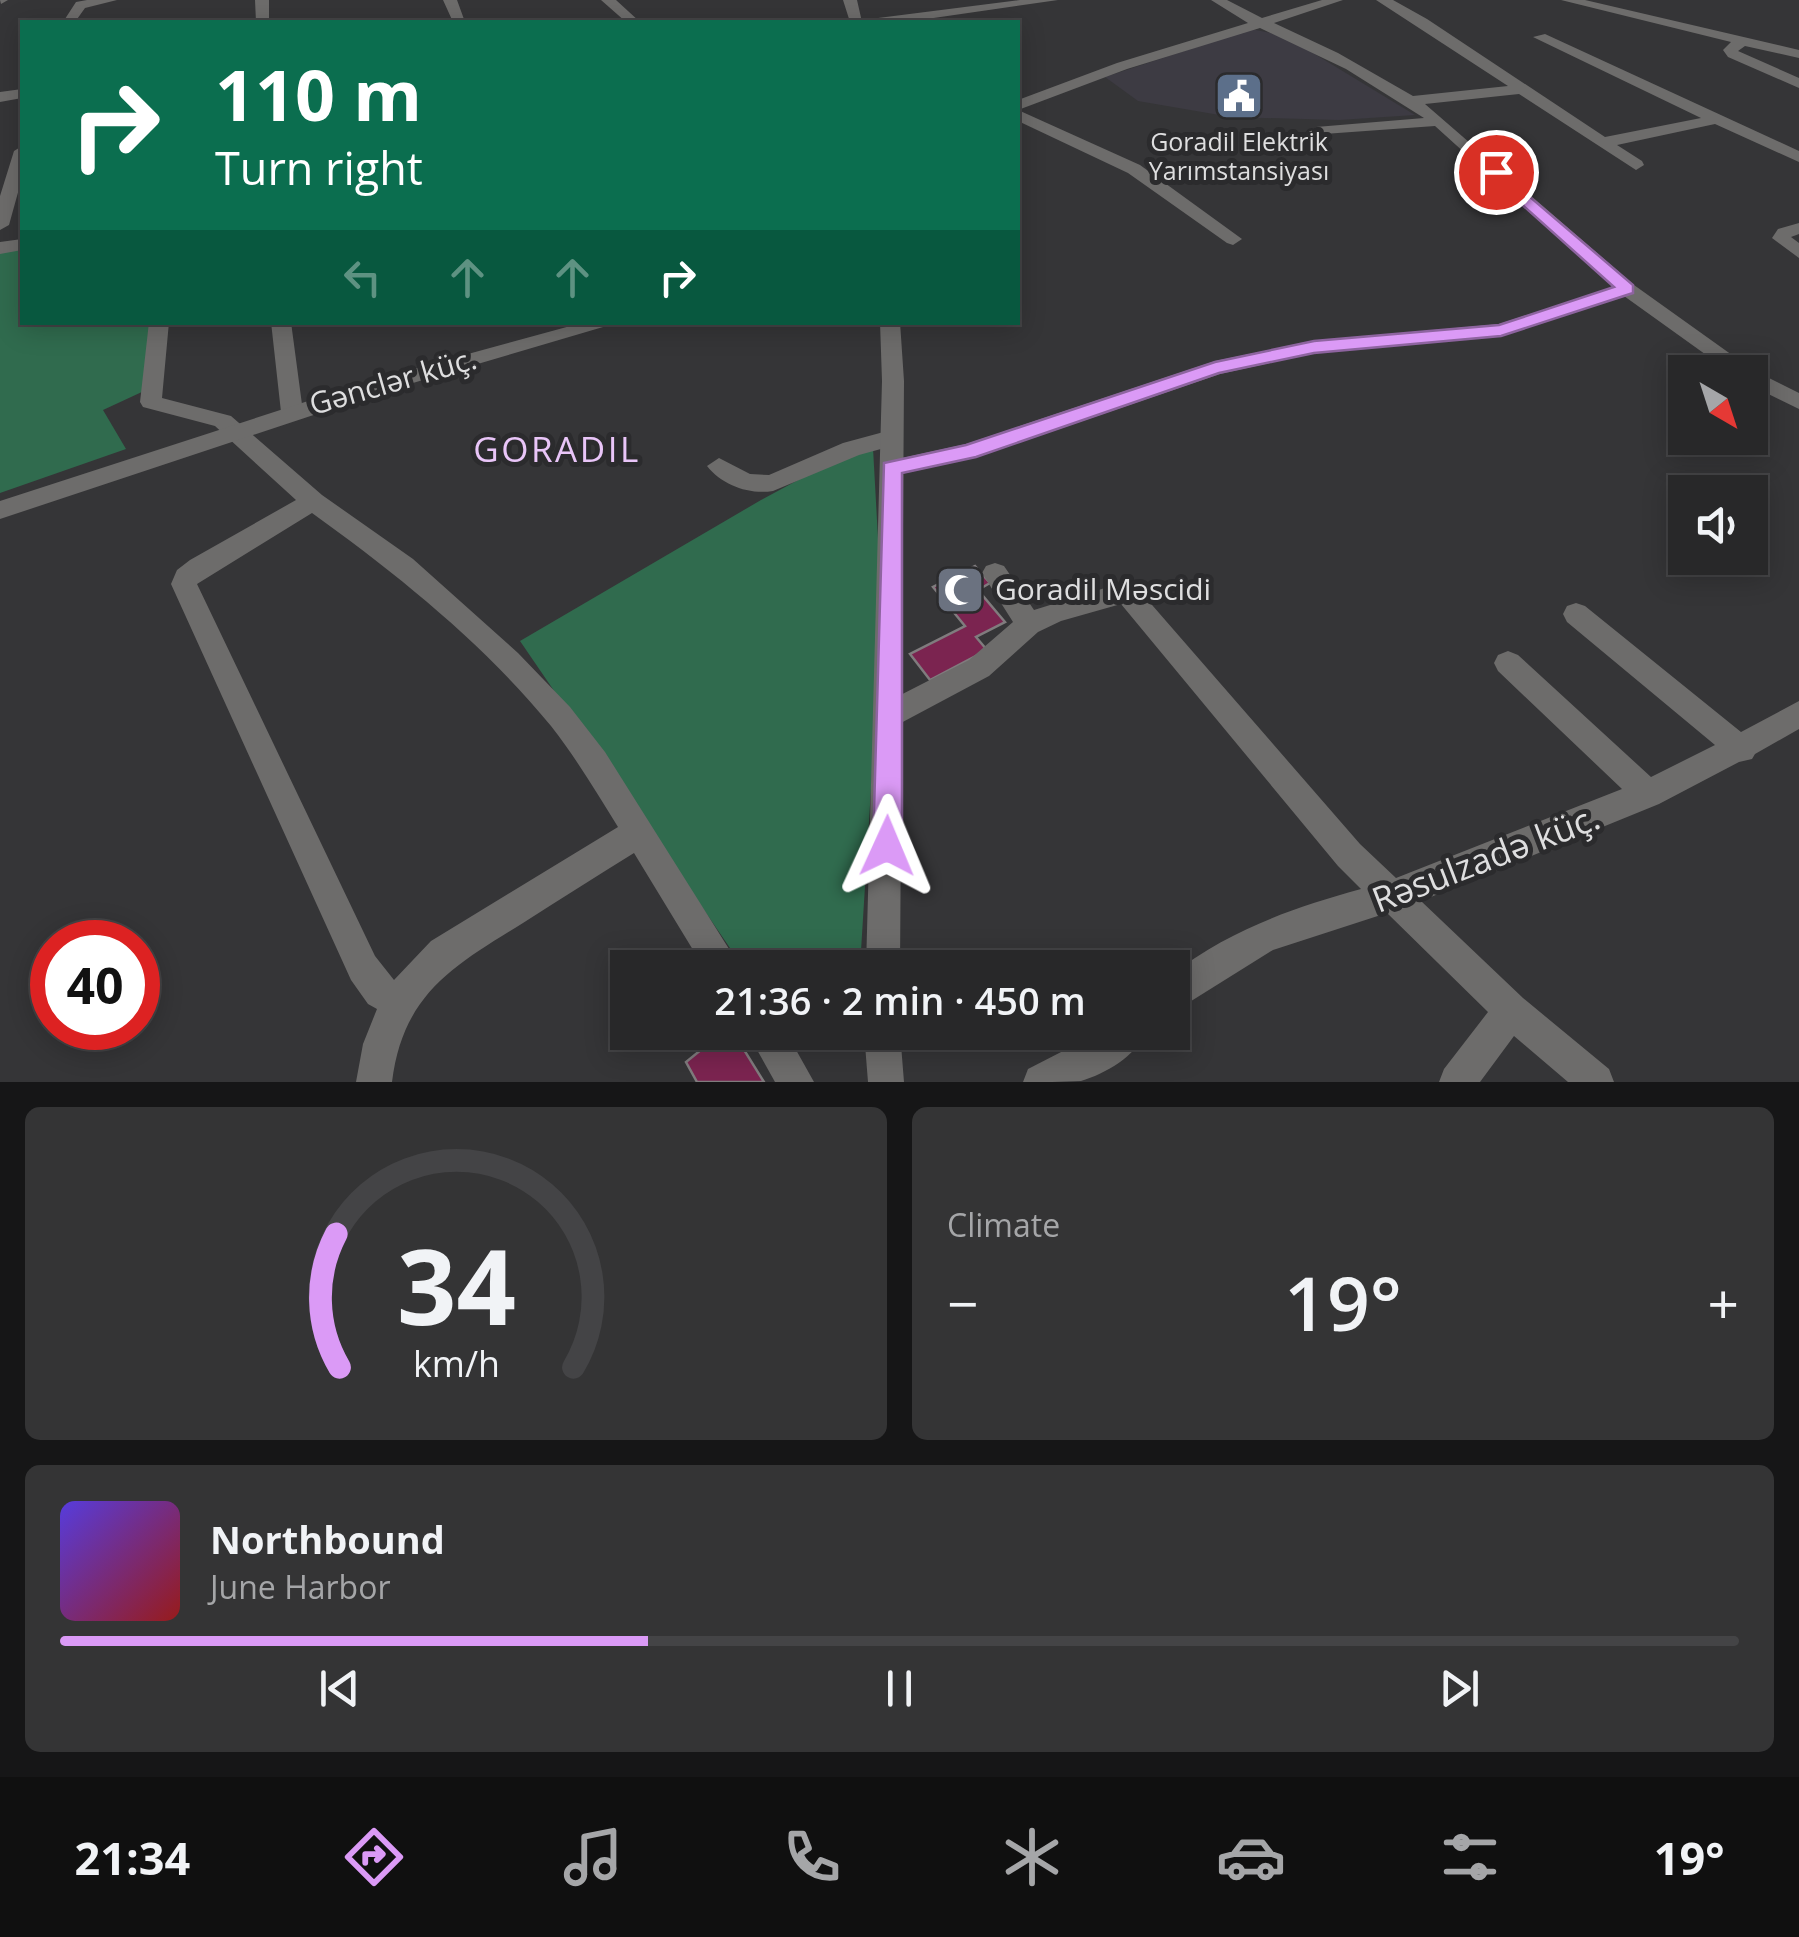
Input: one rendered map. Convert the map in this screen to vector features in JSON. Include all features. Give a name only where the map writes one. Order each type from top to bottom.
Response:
[{"type":"street","points":[[70,20],[80,6],[110,0]]},
{"type":"street","points":[[608,0],[632,20]]},
{"type":"street","points":[[890,20],[984,5],[1051,0]]},
{"type":"street","points":[[1218,0],[1258,23],[1298,38],[1411,101],[1439,121],[1627,289],[1720,355]]},
{"type":"street","points":[[1020,104],[1122,66],[1336,0]]},
{"type":"street","points":[[1383,0],[1636,165]]},
{"type":"street","points":[[1568,0],[1799,54]]},
{"type":"street","points":[[1540,37],[1799,157]]},
{"type":"street","points":[[1742,41],[1730,50],[1733,54],[1799,84]]},
{"type":"street","points":[[1411,101],[1520,89]]},
{"type":"street","points":[[1020,116],[1134,169],[1233,239]]},
{"type":"street","points":[[1602,143],[1717,119]]},
{"type":"street","points":[[1316,132],[1439,121]]},
{"type":"street","points":[[0,225],[20,159]]},
{"type":"street","points":[[1799,228],[1781,238],[1799,252]]},
{"type":"street","points":[[892,468],[968,452],[1215,368],[1314,347],[1501,330],[1627,289]]},
{"type":"street","points":[[158,325],[151,402],[211,416],[234,430],[313,501],[404,566],[508,662],[594,760],[713,950]]},
{"type":"street","points":[[281,325],[292,412]]},
{"type":"street","name":"Gənclər küç.","points":[[0,510],[234,430],[594,325]]},
{"type":"street","points":[[884,950],[892,468],[890,325]]},
{"type":"street","points":[[1768,385],[1799,402]]},
{"type":"street","points":[[719,466],[758,485],[773,483],[851,448],[891,438]]},
{"type":"street","points":[[313,501],[199,567],[186,576],[184,584],[363,968],[380,992],[397,1001]]},
{"type":"street","points":[[995,573],[1029,624]]},
{"type":"street","points":[[889,715],[979,668],[1029,624],[1054,612],[1122,593],[1130,597],[1302,803],[1390,897],[1511,1010],[1596,1082]]},
{"type":"street","points":[[1576,614],[1742,750]]},
{"type":"street","points":[[1508,662],[1648,794]]},
{"type":"street","name":"Rəsulzadə küç.","points":[[1190,982],[1223,957],[1274,932],[1390,897],[1592,821],[1792,728]]},
{"type":"street","points":[[374,1082],[377,1050],[397,1001],[420,972],[444,953],[639,832]]},
{"type":"street","points":[[1456,1082],[1511,1010]]},
{"type":"street","points":[[776,1050],[796,1082]]},
{"type":"street","points":[[883,1050],[886,1082]]},
{"type":"street","points":[[1042,1082],[1104,1050]]},
{"type":"shaded area","points":[[1251,29],[1285,36],[1415,115],[1339,120],[1231,117],[1138,101],[1105,77]]},
{"type":"green space","points":[[20,249],[20,325],[150,325],[144,391],[103,410],[126,449],[0,493],[0,253]]},
{"type":"green space","points":[[873,448],[882,611],[861,950],[731,950],[520,641],[852,451]]},
{"type":"building","points":[[975,566],[990,583],[978,590],[1005,622],[976,637],[987,650],[930,680],[910,654],[965,626],[933,587]]},
{"type":"building","points":[[701,1050],[744,1050],[764,1082],[697,1082],[686,1062]]},
{"type":"place","name":"Goradil Elektrik Yarımstansiyası","points":[[1239,96]]},
{"type":"place","name":"Goradil Məscidi","points":[[960,590]]},
{"type":"district","name":"GORADIL","points":[[557,450]]},
{"type":"route","points":[[887,846],[892,468],[968,452],[1215,368],[1314,347],[1501,330],[1627,289],[1496,172]]}]
